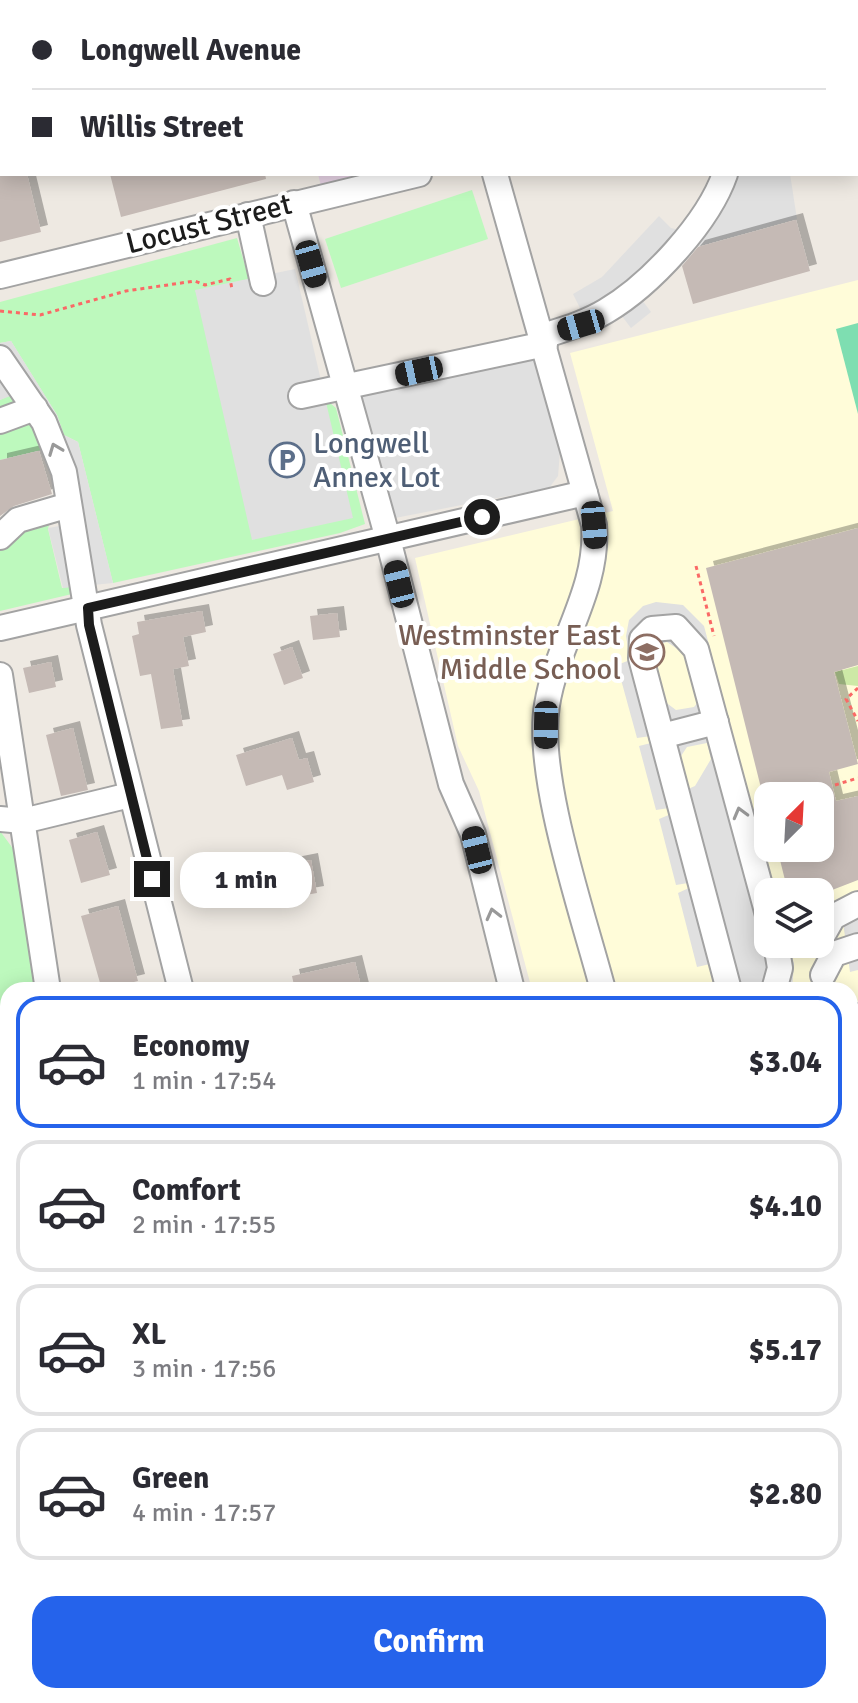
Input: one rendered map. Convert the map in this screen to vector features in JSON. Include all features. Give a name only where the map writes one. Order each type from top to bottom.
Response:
[{"type":"street","points":[[496,176],[594,525],[596,550],[592,575],[553,672],[546,708],[545,742],[552,789],[601,982]]},
{"type":"street","points":[[301,396],[544,340],[581,325],[631,294],[694,228],[716,196],[724,176]]},
{"type":"street","name":"Locust Street","points":[[0,276],[248,215],[380,178]]},
{"type":"street","points":[[294,203],[388,539],[430,710],[451,784],[473,834],[510,982]]},
{"type":"street","points":[[248,215],[263,283]]},
{"type":"street","points":[[0,358],[35,408],[64,472],[88,608],[130,795],[179,982]]},
{"type":"street","points":[[0,421],[35,408]]},
{"type":"street","points":[[0,628],[585,493]]},
{"type":"street","points":[[0,537],[18,520],[69,505]]},
{"type":"street","points":[[727,982],[641,658],[642,639],[652,629],[667,625],[683,631],[696,649],[758,878]]},
{"type":"street","points":[[0,675],[11,820],[46,982]]},
{"type":"street","points":[[662,736],[716,722]]},
{"type":"street","points":[[11,820],[130,795]]},
{"type":"street","points":[[834,916],[858,904]]},
{"type":"street","points":[[825,982],[830,959],[852,947]]},
{"type":"street","points":[[776,982],[780,968],[778,958]]},
{"type":"street","points":[[822,958],[825,982]]},
{"type":"path","points":[[0,311],[40,315],[126,291],[195,281],[205,285],[230,279],[232,289]]},
{"type":"path","points":[[858,688],[846,699],[858,721]]},
{"type":"path","points":[[835,785],[858,778]]},
{"type":"shaded area","points":[[318,176],[362,176],[321,186]]},
{"type":"shaded area","points":[[713,176],[790,176],[797,219],[679,252],[639,296],[651,312],[631,328],[618,311],[583,314],[573,294],[602,277],[659,216],[671,228],[679,230],[692,215]]},
{"type":"shaded area","name":"Longwell Annex Lot","points":[[295,269],[353,518],[252,540],[195,290]]},
{"type":"shaded area","name":"Westminster East Middle School","points":[[858,280],[858,982],[530,982],[479,791],[458,746],[415,558],[613,511],[570,353]]},
{"type":"shaded area","points":[[531,338],[561,438],[558,476],[549,488],[390,519],[351,376]]},
{"type":"shaded area","points":[[11,341],[57,415],[64,435],[78,442],[113,583],[63,588],[48,528],[65,525],[52,475],[35,431],[13,395],[0,400],[0,343]]},
{"type":"shaded area","points":[[656,602],[683,605],[704,626],[754,813],[754,862],[767,862],[771,878],[754,878],[754,958],[792,958],[793,982],[712,982],[714,976],[710,964],[697,967],[678,893],[691,887],[688,883],[676,885],[659,819],[671,814],[669,808],[656,810],[639,746],[651,743],[651,736],[637,738],[617,665],[630,660],[626,636],[629,620],[643,606]],"holes":[[[667,642],[685,654],[698,702],[694,707],[676,710],[664,701],[651,652],[654,646]],[[707,743],[711,759],[695,786],[688,789],[681,756],[687,747]]]},
{"type":"shaded area","points":[[858,918],[858,970],[850,972],[843,922]]},
{"type":"green space","points":[[472,190],[488,239],[341,288],[325,239]]},
{"type":"green space","points":[[237,238],[249,279],[195,291],[336,408],[365,524],[340,533],[113,583],[78,442],[64,435],[57,415],[11,341],[0,343],[0,302]]},
{"type":"green space","points":[[858,323],[858,414],[836,329]]},
{"type":"green space","points":[[12,394],[35,431],[41,450],[0,460],[0,400]]},
{"type":"green space","points":[[54,505],[48,529],[62,588],[75,585],[72,594],[0,611],[0,519]]},
{"type":"green space","points":[[858,666],[858,686],[839,684],[835,672]]},
{"type":"green space","points":[[0,831],[14,850],[35,982],[0,982]]},
{"type":"building","points":[[0,176],[27,176],[41,232],[0,242]]},
{"type":"building","points":[[111,176],[265,176],[266,179],[121,217]]},
{"type":"building","points":[[796,220],[810,271],[693,304],[682,266],[698,247]]},
{"type":"building","points":[[39,451],[52,494],[14,506],[0,516],[0,460]]},
{"type":"building","points":[[858,528],[858,665],[834,672],[858,764],[829,772],[831,782],[760,782],[706,568]]},
{"type":"building","points":[[202,611],[206,632],[183,637],[189,666],[173,669],[183,726],[161,729],[151,674],[140,676],[132,636],[139,634],[137,622]]},
{"type":"building","points":[[337,613],[340,637],[313,640],[310,616]]},
{"type":"building","points":[[292,647],[303,678],[284,685],[273,654]]},
{"type":"building","points":[[51,662],[56,687],[29,693],[23,668]]},
{"type":"building","points":[[73,728],[88,790],[61,796],[46,735]]},
{"type":"building","points":[[292,738],[299,760],[307,758],[314,782],[287,790],[282,775],[246,786],[236,755]]},
{"type":"building","points":[[834,793],[836,801],[858,796],[858,880],[834,889],[834,878],[784,878],[780,862],[834,862]]},
{"type":"building","points":[[97,832],[110,875],[81,883],[69,840]]},
{"type":"building","points":[[311,860],[317,893],[271,901],[265,869]]},
{"type":"building","points":[[118,906],[138,981],[100,982],[81,916]]},
{"type":"building","points":[[355,962],[360,982],[293,982],[292,976]]},
{"type":"place","name":"Longwell Annex Lot","points":[[287,460]]},
{"type":"place","name":"Westminster East Middle School","points":[[647,652]]},
{"type":"route","points":[[152,879],[89,625],[88,608],[482,517]]}]
